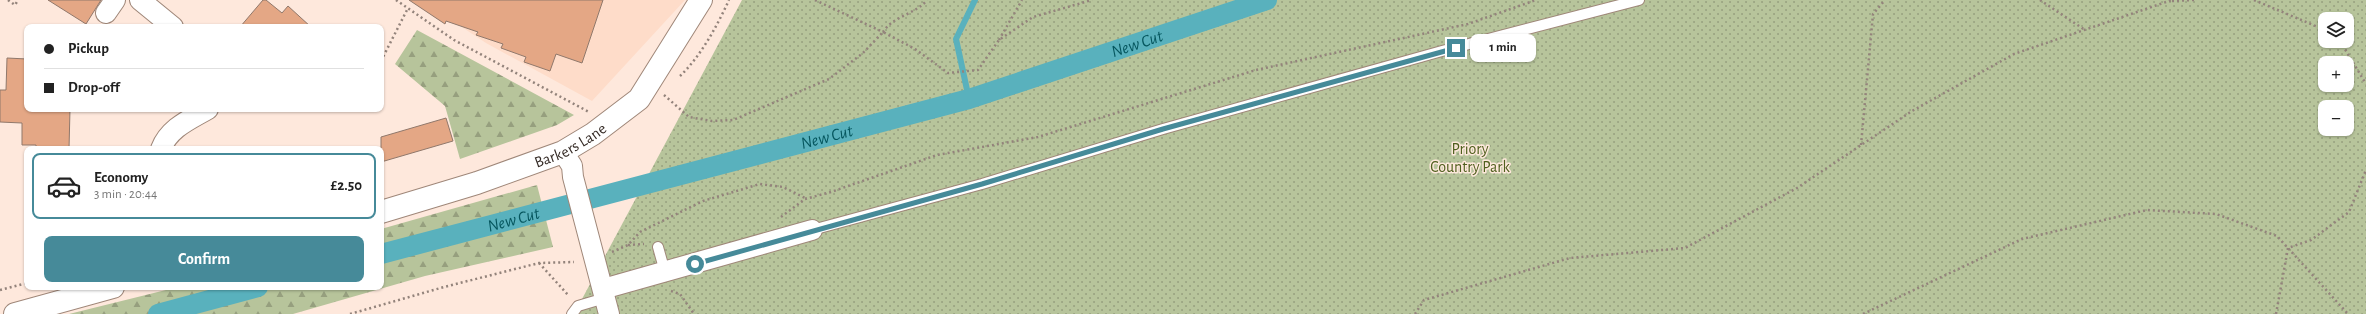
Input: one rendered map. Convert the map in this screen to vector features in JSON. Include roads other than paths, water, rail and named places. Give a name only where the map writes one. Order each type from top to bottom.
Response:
[{"type":"street","points":[[140,0],[169,24]]},
{"type":"street","name":"Barkers Lane","points":[[384,211],[477,183],[563,152],[593,134],[639,99],[698,1]]},
{"type":"street","points":[[162,146],[165,139],[178,125],[202,112]]},
{"type":"street","points":[[563,152],[572,166],[573,177],[606,300],[656,275],[812,230]]},
{"type":"street","points":[[15,314],[102,290]]},
{"type":"lane","points":[[812,230],[982,184],[1163,129],[1442,51],[1639,0]]},
{"type":"lane","points":[[656,275],[658,247]]},
{"type":"lane","points":[[575,310],[606,300]]},
{"type":"waterway","points":[[969,99],[956,39],[975,0]]},
{"type":"waterway","name":"New Cut","points":[[384,253],[969,99],[1267,0]]},
{"type":"waterway","name":"New Cut","points":[[158,314],[247,290]]},
{"type":"park label","name":"Priory Country Park","points":[[1470,157]]}]
